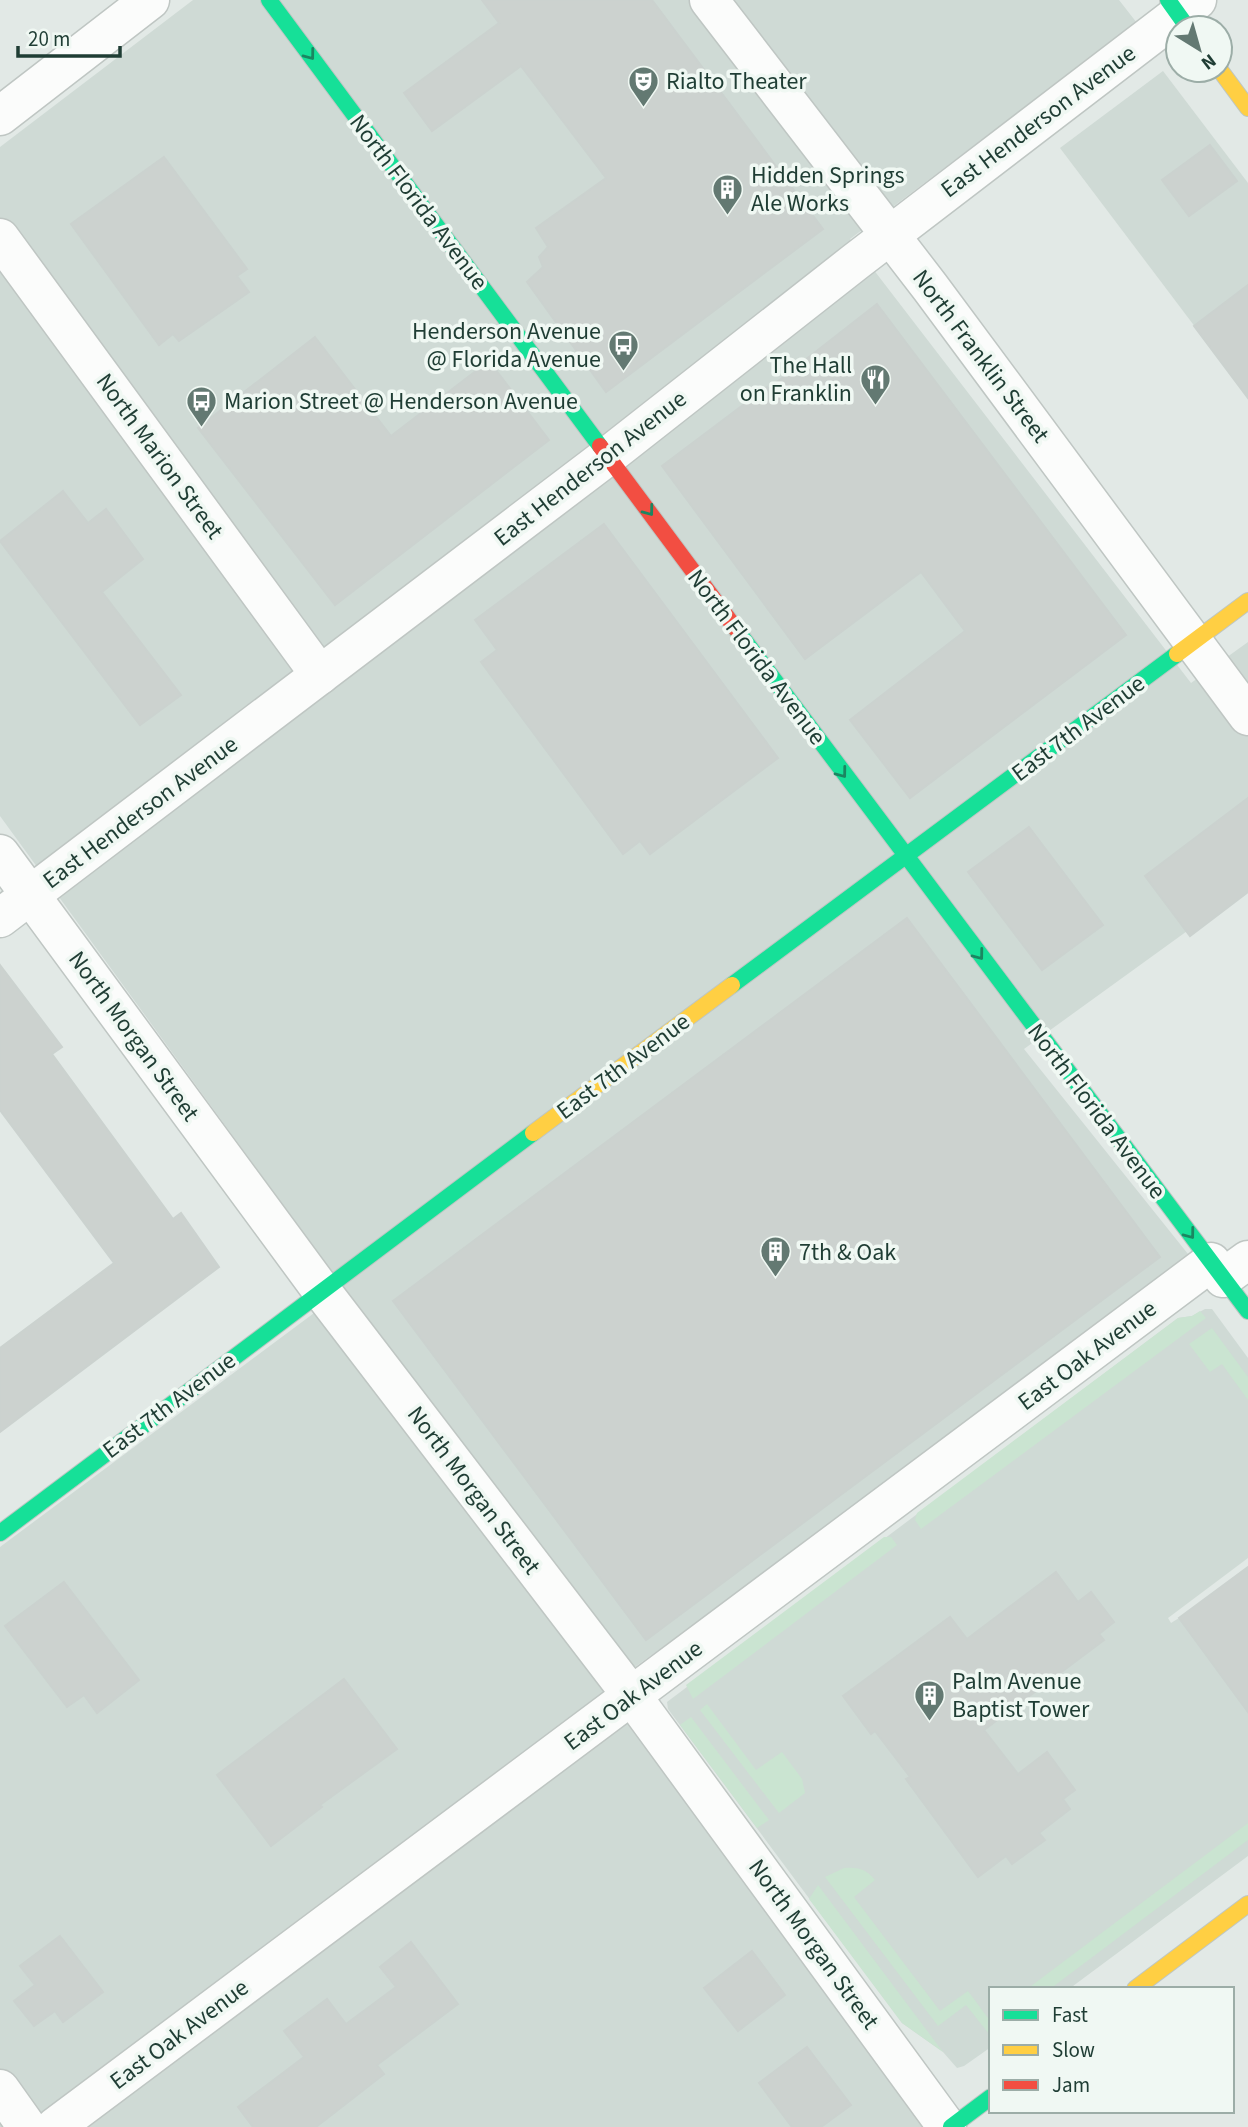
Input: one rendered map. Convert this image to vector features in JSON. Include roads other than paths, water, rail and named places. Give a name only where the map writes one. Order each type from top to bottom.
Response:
[{"type":"street","points":[[0,116],[149,0]]},
{"type":"street","name":"North Florida Avenue","points":[[269,0],[905,857],[1227,1267],[1248,1311]]},
{"type":"street","name":"North Franklin Street","points":[[709,0],[889,235],[1248,716]]},
{"type":"street","name":"East Henderson Avenue","points":[[0,918],[608,456],[889,235],[1183,11]]},
{"type":"street","points":[[1230,84],[1248,108]]},
{"type":"street","name":"North Marion Street","points":[[0,238],[320,675]]},
{"type":"street","name":"East 7th Avenue","points":[[0,1533],[321,1290],[1248,601]]},
{"type":"street","name":"North Morgan Street","points":[[0,854],[321,1290],[632,1696],[949,2127]]},
{"type":"street","name":"East Oak Avenue","points":[[55,2127],[632,1696],[1227,1267]]},
{"type":"street","points":[[1138,1987],[1248,1904]]},
{"type":"street","points":[[0,2089],[27,2127]]},
{"type":"street","points":[[949,2127],[989,2098]]},
{"type":"place","name":"Rialto Theater","points":[[643,108]]},
{"type":"place","name":"Hidden Springs Ale Works","points":[[728,216]]},
{"type":"place","name":"Henderson Avenue @ Florida Avenue","points":[[624,372]]},
{"type":"place","name":"The Hall on Franklin","points":[[875,406]]},
{"type":"place","name":"Marion Street @ Henderson Avenue","points":[[201,428]]},
{"type":"place","name":"7th & Oak","points":[[776,1279]]},
{"type":"place","name":"Palm Avenue Baptist Tower","points":[[929,1722]]}]
